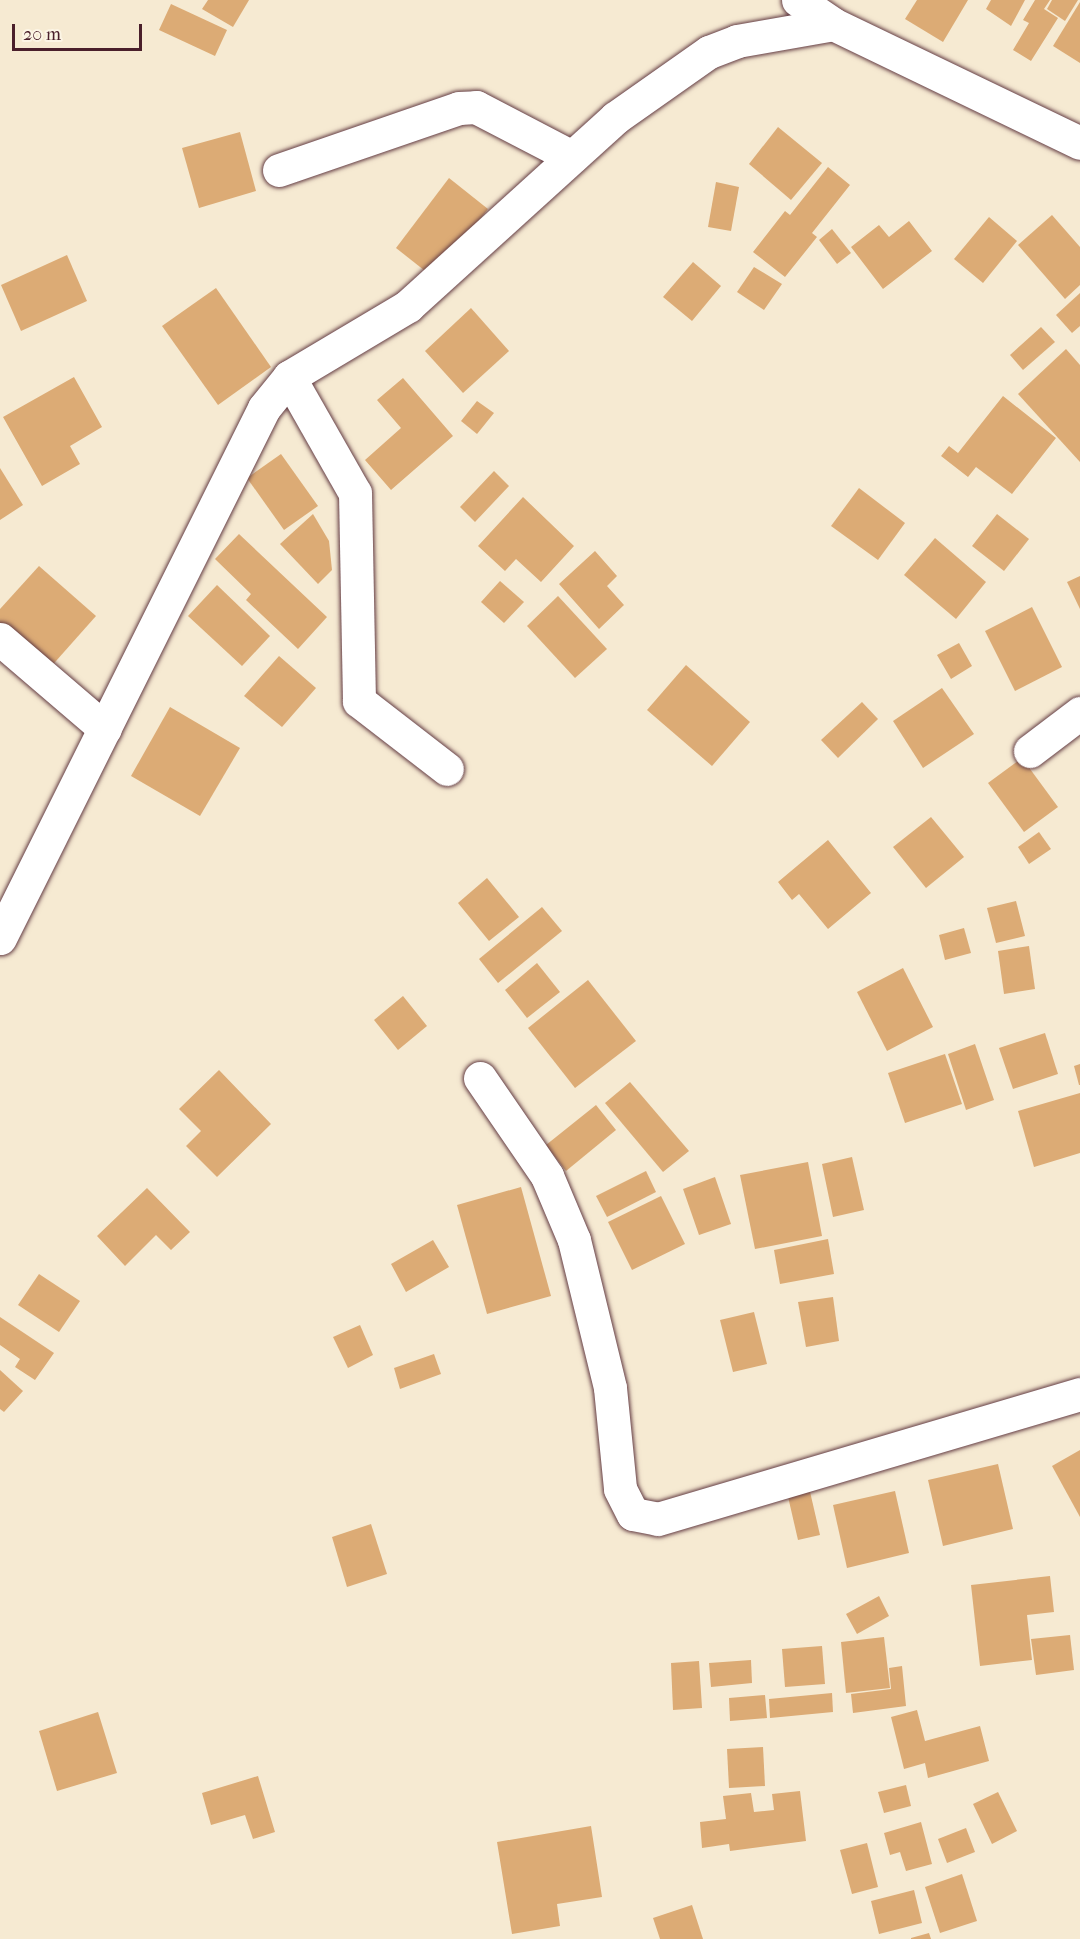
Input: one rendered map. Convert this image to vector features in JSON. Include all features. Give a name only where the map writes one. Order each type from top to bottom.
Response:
[{"type":"street","points":[[798,0],[833,24],[1076,135]]},
{"type":"street","points":[[0,938],[264,408],[289,377],[408,306],[615,118],[709,52],[736,41],[833,24]]},
{"type":"street","points":[[279,170],[459,108],[476,106],[572,157]]},
{"type":"street","points":[[289,377],[355,493],[359,701],[447,769]]},
{"type":"street","points":[[0,639],[105,729]]},
{"type":"street","points":[[1030,751],[1080,713]]},
{"type":"street","points":[[480,1078],[547,1176],[574,1240],[610,1388],[620,1489],[633,1514],[658,1519],[1080,1394]]},
{"type":"building","points":[[208,0],[249,0],[233,27],[202,9]]},
{"type":"building","points":[[917,0],[968,0],[943,42],[905,19]]},
{"type":"building","points":[[991,0],[1025,0],[1011,26],[986,9]]},
{"type":"building","points":[[1035,0],[1050,0],[1044,9],[1058,18],[1031,61],[1013,50],[1029,23],[1023,20]]},
{"type":"building","points":[[1052,0],[1078,0],[1065,21],[1047,9]]},
{"type":"building","points":[[1080,2],[1080,63],[1053,46]]},
{"type":"building","points":[[171,4],[227,30],[215,56],[159,30]]},
{"type":"building","points":[[778,127],[822,163],[791,200],[749,164]]},
{"type":"building","points":[[240,132],[256,191],[199,208],[182,148]]},
{"type":"building","points":[[828,167],[850,185],[812,233],[817,237],[785,277],[753,252],[785,211],[790,215]]},
{"type":"building","points":[[449,178],[488,209],[434,278],[396,248]]},
{"type":"building","points":[[716,182],[739,187],[731,231],[708,227]]},
{"type":"building","points":[[1052,215],[1080,247],[1080,285],[1065,299],[1018,245]]},
{"type":"building","points":[[989,217],[1017,241],[983,283],[954,259]]},
{"type":"building","points":[[909,221],[932,251],[883,289],[851,247],[879,225],[889,237]]},
{"type":"building","points":[[832,229],[851,253],[837,264],[819,240]]},
{"type":"building","points":[[67,255],[87,301],[21,331],[1,285]]},
{"type":"building","points":[[693,262],[721,286],[692,321],[663,297]]},
{"type":"building","points":[[754,267],[782,284],[764,310],[737,292]]},
{"type":"building","points":[[216,288],[271,367],[218,405],[162,326]]},
{"type":"building","points":[[1080,293],[1080,326],[1072,333],[1056,315]]},
{"type":"building","points":[[471,308],[509,351],[463,393],[425,351]]},
{"type":"building","points":[[1041,327],[1055,342],[1023,370],[1010,355]]},
{"type":"building","points":[[1066,349],[1080,365],[1080,462],[1018,394]]},
{"type":"building","points":[[74,377],[102,427],[70,446],[80,464],[42,486],[3,417]]},
{"type":"building","points":[[403,378],[453,436],[391,490],[365,460],[401,428],[377,400]]},
{"type":"building","points":[[1003,396],[1056,438],[1012,494],[976,467],[968,477],[941,456],[949,446],[958,453]]},
{"type":"building","points":[[477,401],[494,413],[477,434],[461,421]]},
{"type":"building","points":[[281,454],[318,506],[284,530],[247,478]]},
{"type":"building","points":[[0,468],[23,505],[0,520]]},
{"type":"building","points":[[494,471],[509,486],[475,522],[460,507]]},
{"type":"building","points":[[859,488],[905,523],[878,560],[831,526]]},
{"type":"building","points":[[523,497],[574,546],[541,582],[516,559],[505,571],[478,546]]},
{"type":"building","points":[[313,514],[329,541],[332,570],[318,584],[280,544]]},
{"type":"building","points":[[997,514],[1029,539],[1004,571],[972,546]]},
{"type":"building","points":[[239,534],[327,617],[298,649],[246,600],[251,594],[215,559]]},
{"type":"building","points":[[935,538],[986,582],[956,619],[904,575]]},
{"type":"building","points":[[595,551],[617,576],[607,586],[624,605],[599,629],[559,584]]},
{"type":"building","points":[[39,566],[96,616],[48,670],[0,627],[0,609]]},
{"type":"building","points":[[1080,576],[1080,609],[1067,582]]},
{"type":"building","points":[[500,581],[524,602],[504,623],[481,602]]},
{"type":"building","points":[[217,585],[270,636],[242,666],[188,616]]},
{"type":"building","points":[[558,596],[607,649],[575,678],[527,626]]},
{"type":"building","points":[[1032,607],[1062,667],[1015,691],[985,631]]},
{"type":"building","points":[[959,643],[972,666],[951,679],[937,655]]},
{"type":"building","points":[[279,656],[316,688],[282,727],[244,696]]},
{"type":"building","points":[[686,665],[750,722],[712,766],[647,710]]},
{"type":"building","points":[[942,688],[974,734],[923,768],[893,721]]},
{"type":"building","points":[[862,702],[878,719],[838,758],[821,740]]},
{"type":"building","points":[[170,707],[240,748],[200,816],[131,776]]},
{"type":"building","points":[[1022,758],[1058,807],[1024,832],[988,783]]},
{"type":"building","points":[[931,817],[964,857],[926,888],[893,847]]},
{"type":"building","points":[[1039,832],[1051,849],[1029,864],[1018,847]]},
{"type":"building","points":[[828,840],[871,893],[828,929],[799,894],[792,900],[778,882]]},
{"type":"building","points":[[487,878],[519,917],[489,941],[458,903]]},
{"type":"building","points":[[1016,901],[1025,936],[996,943],[987,908]]},
{"type":"building","points":[[542,907],[562,931],[498,983],[479,959]]},
{"type":"building","points":[[964,928],[971,953],[945,960],[939,935]]},
{"type":"building","points":[[1029,946],[1035,989],[1004,994],[998,951]]},
{"type":"building","points":[[537,963],[560,992],[527,1018],[505,990]]},
{"type":"building","points":[[903,968],[933,1027],[887,1051],[857,992]]},
{"type":"building","points":[[588,980],[636,1041],[575,1088],[528,1028]]},
{"type":"building","points":[[403,996],[427,1026],[398,1050],[374,1020]]},
{"type":"building","points":[[1045,1033],[1058,1074],[1013,1089],[999,1048]]},
{"type":"building","points":[[975,1044],[994,1100],[966,1110],[948,1054]]},
{"type":"building","points":[[945,1054],[962,1104],[905,1123],[888,1073]]},
{"type":"building","points":[[1080,1064],[1080,1085],[1079,1085],[1074,1066]]},
{"type":"building","points":[[219,1070],[271,1124],[217,1177],[186,1146],[201,1131],[179,1109]]},
{"type":"building","points":[[630,1082],[689,1151],[663,1172],[605,1103]]},
{"type":"building","points":[[1080,1093],[1080,1153],[1034,1167],[1018,1111]]},
{"type":"building","points":[[596,1105],[616,1130],[566,1171],[546,1145]]},
{"type":"building","points":[[852,1157],[864,1210],[833,1217],[822,1164]]},
{"type":"building","points":[[808,1162],[822,1236],[755,1249],[740,1175]]},
{"type":"building","points":[[646,1171],[656,1192],[607,1217],[596,1196]]},
{"type":"building","points":[[715,1177],[731,1224],[699,1235],[683,1189]]},
{"type":"building","points":[[521,1187],[551,1296],[487,1314],[457,1205]]},
{"type":"building","points":[[147,1188],[190,1232],[171,1250],[156,1235],[125,1266],[97,1236]]},
{"type":"building","points":[[661,1196],[685,1244],[632,1270],[608,1222]]},
{"type":"building","points":[[828,1239],[834,1274],[780,1284],[774,1250]]},
{"type":"building","points":[[433,1240],[449,1267],[406,1292],[391,1264]]},
{"type":"building","points":[[39,1274],[80,1301],[59,1332],[18,1305]]},
{"type":"building","points":[[833,1297],[839,1341],[806,1347],[798,1302]]},
{"type":"building","points":[[754,1312],[767,1364],[733,1372],[720,1320]]},
{"type":"building","points":[[0,1317],[54,1353],[35,1380],[15,1367],[20,1359],[0,1345]]},
{"type":"building","points":[[360,1325],[373,1355],[348,1368],[333,1337]]},
{"type":"building","points":[[434,1354],[441,1374],[400,1389],[394,1368]]},
{"type":"building","points":[[0,1370],[23,1391],[4,1412],[0,1409]]},
{"type":"building","points":[[1080,1450],[1080,1517],[1052,1466]]},
{"type":"building","points":[[998,1464],[1013,1529],[943,1546],[928,1480]]},
{"type":"building","points":[[808,1483],[820,1535],[798,1540],[786,1488]]},
{"type":"building","points":[[895,1491],[909,1553],[847,1568],[833,1505]]},
{"type":"building","points":[[371,1524],[387,1574],[347,1587],[332,1537]]},
{"type":"building","points":[[1050,1576],[1054,1612],[1027,1615],[1032,1660],[980,1666],[971,1585]]},
{"type":"building","points":[[879,1596],[889,1616],[857,1634],[846,1614]]},
{"type":"building","points":[[1070,1635],[1074,1670],[1036,1675],[1031,1639]]},
{"type":"building","points":[[884,1637],[890,1688],[846,1693],[841,1642]]},
{"type":"building","points":[[822,1646],[825,1684],[785,1687],[782,1649]]},
{"type":"building","points":[[751,1660],[752,1683],[711,1687],[709,1663]]},
{"type":"building","points":[[699,1661],[702,1708],[673,1710],[671,1663]]},
{"type":"building","points":[[902,1666],[906,1706],[853,1713],[851,1694],[891,1689],[889,1668]]},
{"type":"building","points":[[832,1693],[833,1712],[770,1718],[769,1699]]},
{"type":"building","points":[[765,1695],[767,1718],[730,1721],[729,1698]]},
{"type":"building","points":[[917,1710],[925,1741],[980,1726],[989,1761],[928,1778],[925,1763],[904,1769],[891,1717]]},
{"type":"building","points":[[98,1712],[117,1773],[57,1791],[39,1731]]},
{"type":"building","points":[[763,1747],[765,1786],[729,1788],[727,1749]]},
{"type":"building","points":[[258,1776],[275,1832],[253,1839],[245,1815],[211,1825],[202,1793]]},
{"type":"building","points":[[906,1785],[911,1806],[884,1813],[878,1792]]},
{"type":"building","points":[[800,1791],[806,1841],[730,1851],[729,1844],[702,1848],[700,1822],[726,1819],[723,1796],[751,1793],[754,1812],[774,1810],[772,1794]]},
{"type":"building","points":[[998,1792],[1017,1831],[992,1844],[973,1804]]},
{"type":"building","points":[[921,1822],[932,1864],[906,1871],[900,1852],[890,1855],[884,1833]]},
{"type":"building","points":[[591,1826],[602,1897],[557,1904],[560,1926],[512,1934],[497,1842]]},
{"type":"building","points":[[966,1828],[975,1852],[947,1863],[938,1839]]},
{"type":"building","points":[[867,1843],[878,1887],[852,1894],[840,1850]]},
{"type":"building","points":[[962,1874],[977,1921],[940,1933],[925,1887]]},
{"type":"building","points":[[914,1890],[922,1923],[879,1934],[871,1901]]},
{"type":"building","points":[[692,1905],[703,1939],[660,1939],[653,1918]]},
{"type":"building","points":[[929,1933],[931,1939],[911,1939],[911,1938]]}]
